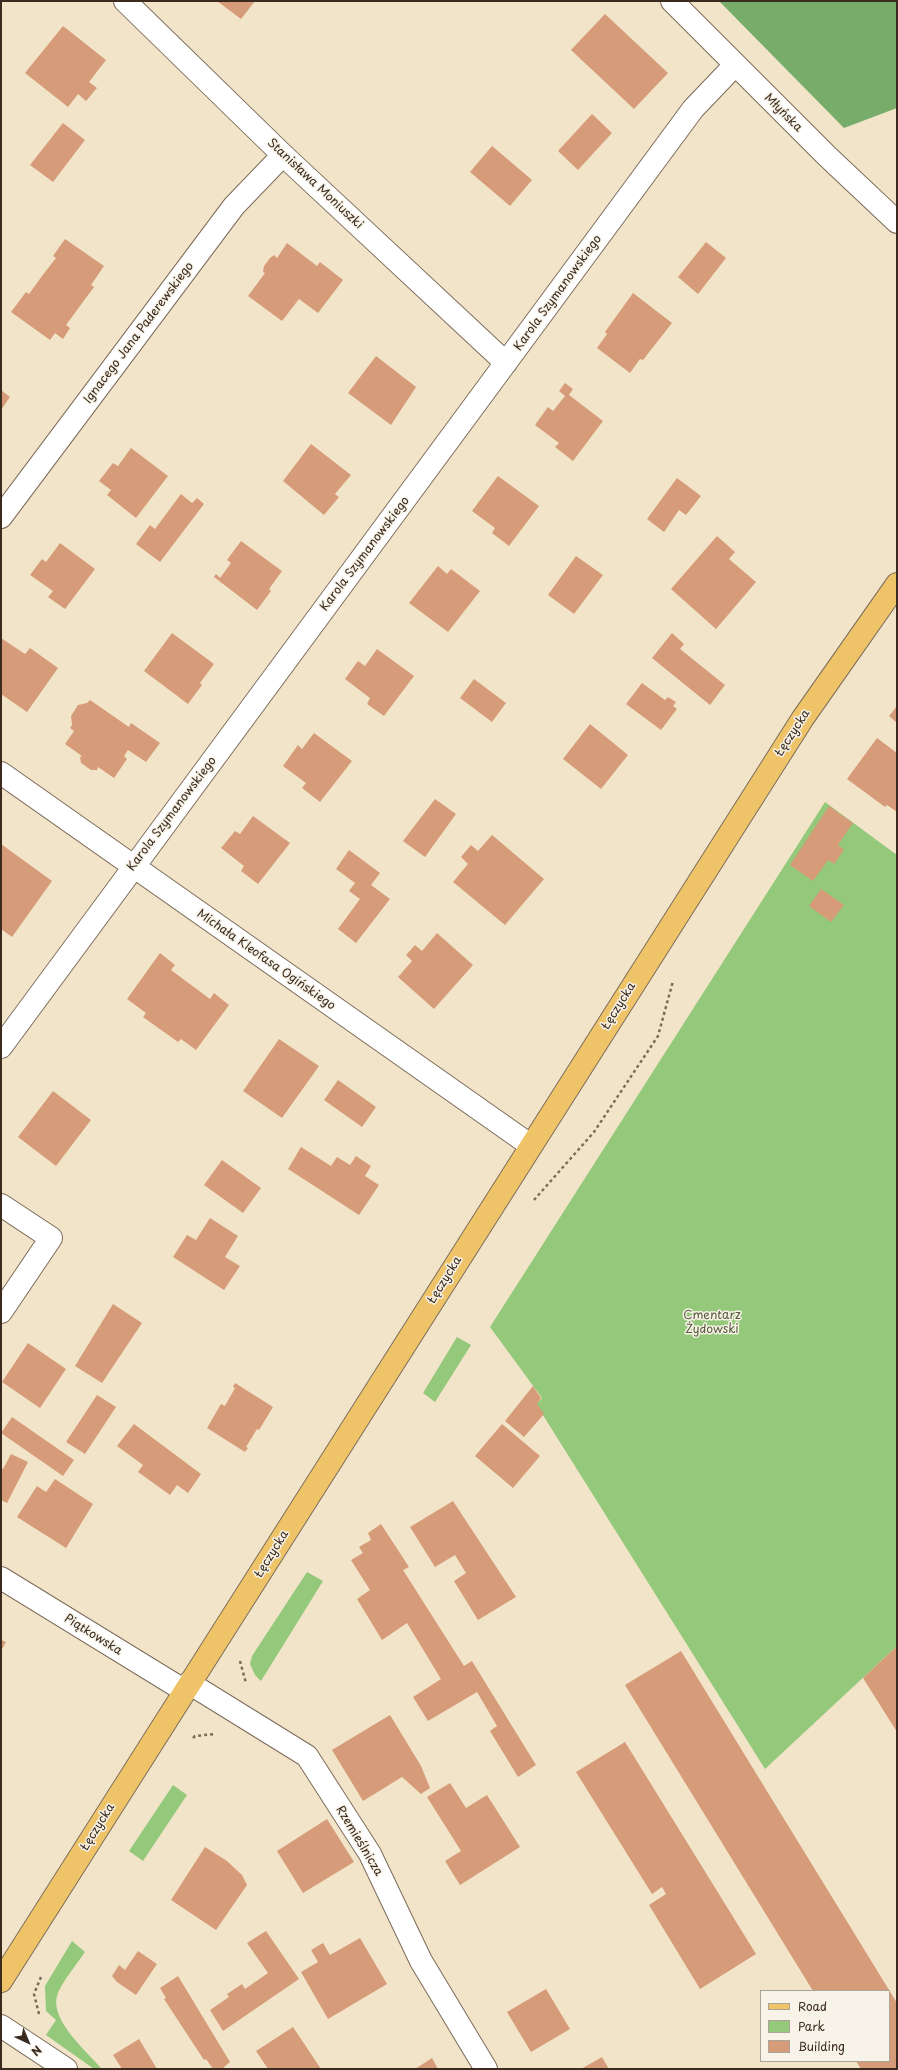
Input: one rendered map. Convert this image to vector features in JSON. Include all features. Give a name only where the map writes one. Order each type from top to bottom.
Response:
[{"type":"main road","name":"Łęczycka","points":[[1,1981],[530,1145],[803,718],[897,584]]},
{"type":"street","name":"Stanisława Moniuszki","points":[[125,1],[283,155],[506,363]]},
{"type":"street","name":"Młyńska","points":[[672,1],[828,157],[897,222]]},
{"type":"street","name":"Karola Szymanowskiego","points":[[1,1047],[133,866],[693,109],[735,65]]},
{"type":"street","name":"Ignacego Jana Paderewskiego","points":[[1,517],[234,206],[283,155]]},
{"type":"street","name":"Michała Kleofasa Ogińskiego","points":[[1,773],[530,1145]]},
{"type":"street","points":[[1,1204],[51,1238],[1,1312]]},
{"type":"street","name":"Piątkowska","points":[[1,1578],[187,1687]]},
{"type":"street","name":"Rzemieślnicza","points":[[187,1687],[307,1756],[370,1854],[421,1961],[486,2069]]},
{"type":"street","points":[[1,2026],[66,2069]]},
{"type":"path","points":[[529,1206],[594,1132],[658,1036],[674,979]]},
{"type":"green space","points":[[719,1],[897,1],[897,108],[844,128]]},
{"type":"green space","name":"Cmentarz Żydowski","points":[[825,802],[897,855],[897,1646],[765,1769],[536,1404],[542,1398],[490,1327]]},
{"type":"green space","points":[[457,1337],[471,1345],[435,1402],[423,1393]]},
{"type":"green space","points":[[307,1572],[323,1581],[261,1681],[255,1675],[250,1664],[252,1656]]},
{"type":"green space","points":[[173,1785],[187,1795],[143,1861],[129,1851]]},
{"type":"green space","points":[[72,1941],[85,1952],[62,1985],[57,1996],[56,2005],[64,2025],[71,2035],[102,2069],[94,2069],[46,2035],[56,2020],[46,2011],[45,1986]]},
{"type":"building","points":[[217,1],[255,1],[241,19]]},
{"type":"building","points":[[605,14],[668,73],[634,109],[571,50]]},
{"type":"building","points":[[63,26],[106,60],[89,82],[97,88],[86,101],[78,94],[68,107],[25,73]]},
{"type":"building","points":[[592,114],[612,133],[578,170],[558,151]]},
{"type":"building","points":[[63,123],[85,140],[53,182],[30,165]]},
{"type":"building","points":[[492,146],[532,180],[510,206],[470,172]]},
{"type":"building","points":[[65,239],[104,266],[91,285],[94,287],[66,325],[70,328],[63,339],[55,333],[50,340],[11,312],[26,292],[29,294],[56,258],[53,256]]},
{"type":"building","points":[[706,242],[726,258],[698,294],[678,277]]},
{"type":"building","points":[[287,243],[317,266],[320,262],[343,280],[318,313],[299,299],[282,321],[248,296],[265,273],[263,272],[264,266],[274,255],[277,258]]},
{"type":"building","points":[[633,293],[672,323],[643,360],[640,359],[630,373],[597,348],[607,334],[605,332]]},
{"type":"building","points":[[376,356],[416,387],[391,425],[348,393]]},
{"type":"building","points":[[565,383],[573,389],[569,395],[603,421],[573,461],[555,447],[559,443],[535,425],[548,407],[553,411],[565,396],[559,391]]},
{"type":"building","points":[[1,390],[10,397],[1,410]]},
{"type":"building","points":[[311,444],[351,475],[335,494],[339,497],[324,515],[283,481]]},
{"type":"building","points":[[131,448],[168,476],[136,518],[107,495],[111,490],[99,481],[113,463],[118,466]]},
{"type":"building","points":[[498,476],[539,506],[509,546],[492,533],[495,528],[472,511]]},
{"type":"building","points":[[677,478],[701,496],[686,515],[679,510],[664,532],[647,519]]},
{"type":"building","points":[[181,494],[192,503],[197,498],[204,504],[160,562],[136,544],[150,525],[155,529]]},
{"type":"building","points":[[717,536],[735,552],[729,559],[756,582],[716,629],[671,589]]},
{"type":"building","points":[[241,541],[282,571],[269,589],[271,591],[257,610],[214,577],[216,574],[220,578],[231,563],[227,560]]},
{"type":"building","points":[[60,543],[95,569],[65,609],[48,597],[53,591],[30,575],[42,559],[46,562]]},
{"type":"building","points":[[576,556],[603,575],[574,614],[548,595]]},
{"type":"building","points":[[438,566],[447,574],[451,569],[480,591],[448,632],[409,603]]},
{"type":"building","points":[[172,633],[214,664],[200,683],[202,685],[188,704],[144,671]]},
{"type":"building","points":[[672,633],[684,644],[680,649],[725,685],[710,705],[652,658]]},
{"type":"building","points":[[1,638],[25,654],[30,648],[58,668],[27,712],[1,694]]},
{"type":"building","points":[[377,649],[414,676],[384,716],[367,704],[370,698],[345,679],[358,661],[365,666]]},
{"type":"building","points":[[474,679],[506,703],[492,722],[460,698]]},
{"type":"building","points":[[642,683],[665,700],[668,697],[676,702],[673,706],[677,709],[661,730],[626,704]]},
{"type":"building","points":[[90,700],[129,727],[131,723],[160,743],[146,762],[128,750],[124,756],[127,759],[114,778],[98,767],[97,770],[91,770],[81,763],[80,757],[82,756],[65,744],[74,731],[70,728],[72,725],[71,716],[78,705],[87,703]]},
{"type":"building","points":[[897,706],[897,723],[889,716]]},
{"type":"building","points":[[590,724],[628,755],[601,789],[563,759]]},
{"type":"building","points":[[314,733],[352,761],[320,802],[302,788],[306,783],[283,766],[298,745],[302,749]]},
{"type":"building","points":[[877,738],[897,753],[897,812],[887,805],[885,807],[847,779]]},
{"type":"building","points":[[435,799],[456,814],[425,857],[403,841]]},
{"type":"building","points":[[829,806],[853,823],[838,845],[844,850],[834,864],[828,860],[813,881],[790,865]]},
{"type":"building","points":[[253,816],[290,843],[258,884],[241,871],[244,866],[221,848],[235,831],[240,834]]},
{"type":"building","points":[[492,835],[544,879],[505,925],[453,882],[468,864],[461,857],[471,845],[478,851]]},
{"type":"building","points":[[1,844],[52,881],[12,937],[1,929]]},
{"type":"building","points":[[349,850],[380,873],[371,885],[390,899],[356,943],[338,929],[360,899],[349,891],[355,883],[336,869]]},
{"type":"building","points":[[821,889],[844,905],[831,922],[809,906]]},
{"type":"building","points":[[437,933],[473,965],[434,1009],[398,977],[412,961],[406,955],[415,945],[422,951]]},
{"type":"building","points":[[160,953],[175,965],[171,970],[210,999],[214,993],[229,1005],[196,1050],[181,1039],[178,1042],[143,1017],[146,1013],[127,999]]},
{"type":"building","points":[[279,1039],[319,1066],[282,1118],[243,1091]]},
{"type":"building","points":[[338,1080],[376,1107],[362,1127],[324,1100]]},
{"type":"building","points":[[53,1091],[91,1120],[56,1166],[18,1137]]},
{"type":"building","points":[[301,1147],[331,1166],[337,1157],[350,1165],[356,1156],[371,1166],[365,1176],[379,1185],[359,1215],[288,1169]]},
{"type":"building","points":[[222,1160],[261,1188],[243,1213],[204,1185]]},
{"type":"building","points":[[210,1218],[238,1236],[225,1257],[240,1266],[224,1290],[173,1257],[187,1235],[196,1240]]},
{"type":"building","points":[[113,1304],[142,1323],[102,1383],[75,1366]]},
{"type":"building","points":[[28,1343],[66,1369],[40,1408],[2,1382]]},
{"type":"building","points":[[235,1383],[273,1407],[259,1430],[257,1429],[246,1447],[248,1448],[245,1452],[207,1428],[221,1404],[225,1406],[235,1388],[233,1387]]},
{"type":"building","points":[[533,1386],[541,1398],[537,1404],[544,1414],[524,1437],[505,1421]]},
{"type":"building","points":[[97,1395],[116,1407],[85,1454],[66,1442]]},
{"type":"building","points":[[12,1417],[74,1460],[63,1476],[1,1433]]},
{"type":"building","points":[[134,1424],[201,1474],[188,1493],[177,1485],[170,1495],[138,1472],[143,1465],[117,1446]]},
{"type":"building","points":[[502,1424],[540,1456],[513,1488],[475,1456]]},
{"type":"building","points":[[11,1454],[28,1462],[7,1503],[1,1500],[1,1468],[3,1469]]},
{"type":"building","points":[[55,1479],[93,1504],[66,1548],[17,1517],[37,1486],[46,1492]]},
{"type":"building","points":[[453,1501],[516,1597],[478,1620],[454,1581],[466,1573],[455,1555],[435,1567],[410,1527]]},
{"type":"building","points":[[381,1524],[409,1567],[403,1570],[464,1666],[472,1661],[536,1765],[518,1777],[490,1731],[497,1726],[477,1692],[428,1721],[413,1697],[441,1679],[407,1623],[382,1640],[357,1599],[370,1590],[351,1560],[363,1553],[359,1547],[371,1540],[368,1533]]},
{"type":"building","points":[[1,1640],[6,1642],[1,1651]]},
{"type":"building","points":[[897,1646],[897,1732],[863,1678]]},
{"type":"building","points":[[681,1651],[889,1990],[812,1990],[625,1685]]},
{"type":"building","points":[[390,1715],[421,1766],[430,1788],[421,1794],[402,1777],[363,1801],[332,1750]]},
{"type":"building","points":[[625,1742],[756,1954],[700,1989],[649,1905],[666,1894],[662,1887],[652,1894],[576,1772]]},
{"type":"building","points":[[450,1783],[466,1808],[487,1795],[520,1847],[460,1885],[445,1861],[461,1851],[427,1797]]},
{"type":"building","points":[[327,1819],[354,1862],[303,1893],[277,1851]]},
{"type":"building","points":[[205,1847],[227,1861],[242,1875],[247,1885],[216,1930],[171,1900]]},
{"type":"building","points":[[266,1931],[299,1979],[223,2031],[210,2010],[229,1997],[227,1994],[242,1984],[245,1989],[268,1973],[247,1943]]},
{"type":"building","points":[[360,1938],[387,1984],[328,2019],[301,1972],[318,1962],[311,1950],[323,1943],[330,1955]]},
{"type":"building","points":[[138,1951],[157,1964],[136,1995],[117,1982],[112,1976],[119,1965],[125,1970]]},
{"type":"building","points":[[178,1976],[230,2062],[222,2069],[213,2069],[206,2059],[204,2060],[164,1999],[166,1998],[160,1988]]},
{"type":"building","points":[[546,1989],[570,2029],[531,2052],[507,2012]]},
{"type":"building","points":[[890,1992],[897,2003],[897,2069],[861,2069],[857,2062],[890,2062]]},
{"type":"building","points":[[293,2027],[321,2069],[268,2069],[256,2051]]},
{"type":"building","points":[[139,2039],[157,2069],[122,2069],[113,2055]]},
{"type":"building","points":[[602,2057],[609,2069],[581,2069]]},
{"type":"building","points":[[432,2058],[438,2069],[415,2069]]}]
